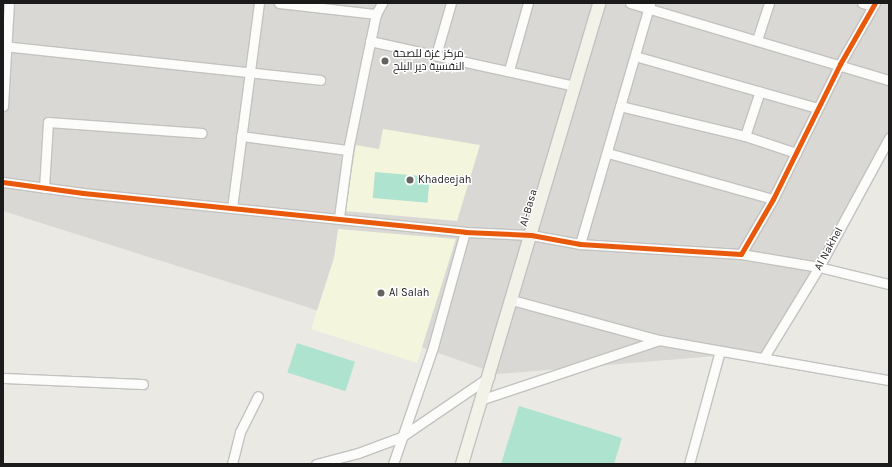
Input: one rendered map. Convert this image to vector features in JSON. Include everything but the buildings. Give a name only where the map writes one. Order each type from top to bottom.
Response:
[{"type":"street","points":[[3,106],[5,46],[10,3]]},
{"type":"street","points":[[232,208],[259,3]]},
{"type":"street","points":[[279,3],[376,14]]},
{"type":"street","points":[[339,217],[348,150],[376,14],[382,3]]},
{"type":"street","points":[[436,55],[451,3]]},
{"type":"street","points":[[509,70],[528,3]]},
{"type":"street","name":"Al-Basa","points":[[462,464],[483,399],[576,86],[599,3]]},
{"type":"street","points":[[630,3],[649,6],[889,80]]},
{"type":"street","points":[[757,40],[769,3]]},
{"type":"street","points":[[741,254],[773,198],[840,64],[874,4],[862,3]]},
{"type":"street","points":[[580,244],[608,153],[649,6]]},
{"type":"street","points":[[370,41],[509,70],[576,86]]},
{"type":"street","points":[[5,46],[249,70],[320,80]]},
{"type":"street","points":[[635,56],[818,108]]},
{"type":"street","points":[[745,136],[760,91]]},
{"type":"street","points":[[620,106],[745,136],[796,154]]},
{"type":"street","points":[[44,188],[48,122],[202,133]]},
{"type":"street","points":[[241,136],[348,150]]},
{"type":"street","name":"Al Nakhel","points":[[764,358],[819,267],[889,138]]},
{"type":"street","points":[[608,153],[773,198]]},
{"type":"street","points":[[3,182],[44,188],[232,208],[339,217],[465,232],[531,235],[580,244],[741,254],[819,267],[889,284]]},
{"type":"street","points":[[393,464],[433,347],[465,232]]},
{"type":"street","points":[[512,300],[659,340],[889,380]]},
{"type":"street","points":[[483,399],[659,340]]},
{"type":"street","points":[[689,464],[720,351]]},
{"type":"street","points":[[316,464],[358,453],[401,437],[489,377]]},
{"type":"street","points":[[3,378],[143,384]]},
{"type":"street","points":[[232,464],[240,432],[258,396]]},
{"type":"shaded area","points":[[3,3],[889,3],[889,151],[764,352],[498,374],[304,306],[3,211]]},
{"type":"shaded area","name":"Khadeejah","points":[[383,129],[480,145],[457,221],[345,211],[356,145],[379,149]]},
{"type":"shaded area","name":"Al Salah","points":[[338,229],[456,239],[417,363],[311,329],[334,258]]},
{"type":"green space","points":[[375,172],[430,177],[428,203],[373,198]]},
{"type":"green space","points":[[297,343],[355,362],[345,391],[287,372]]},
{"type":"green space","points":[[519,406],[622,438],[614,464],[501,464]]},
{"type":"cycle path","points":[[3,182],[83,193],[465,232],[531,235],[580,244],[741,254],[773,199],[840,64],[875,3]]},
{"type":"place","name":"مركز غزة للصحة النفسية دير البلح","points":[[385,61]]},
{"type":"place","name":"Khadeejah","points":[[410,180]]},
{"type":"place","name":"Al Salah","points":[[381,293]]}]
